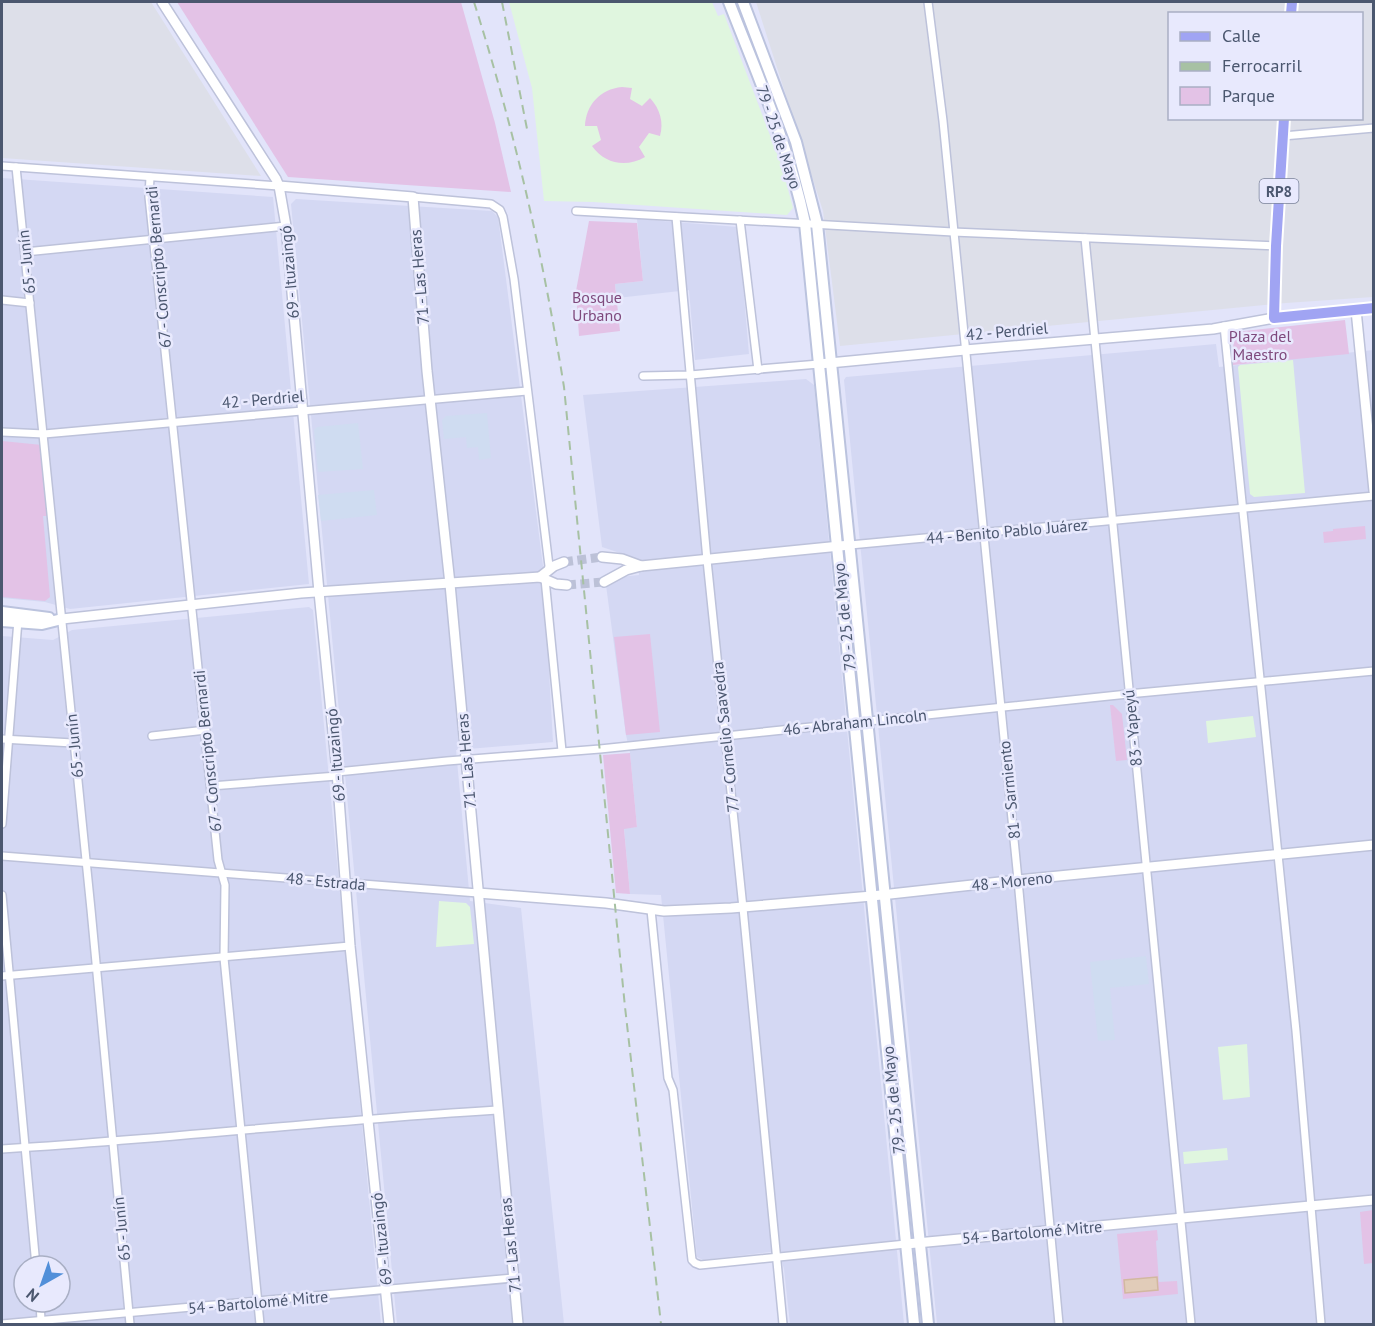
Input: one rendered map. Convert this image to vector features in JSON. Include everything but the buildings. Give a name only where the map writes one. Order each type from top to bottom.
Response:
[{"type":"main road","name":"79 - 25 de Mayo","points":[[729,2],[786,148],[805,223],[914,1324]]},
{"type":"main road","name":"79 - 25 de Mayo","points":[[743,2],[796,142],[817,224],[928,1324]]},
{"type":"main road","name":"RP8","points":[[1274,318],[1284,120]]},
{"type":"main road","name":"42 - Perdriel","points":[[1274,318],[1374,308]]},
{"type":"main road","points":[[2,612],[42,624],[62,619]]},
{"type":"main road","points":[[2,621],[18,618]]},
{"type":"street","points":[[162,2],[279,186]]},
{"type":"street","name":"81 - Sarmiento","points":[[928,2],[943,121],[1018,880],[1059,1324]]},
{"type":"street","points":[[1282,136],[1374,128]]},
{"type":"street","points":[[2,166],[413,197],[491,204],[500,210],[514,279],[549,566],[544,576],[562,752]]},
{"type":"street","name":"65 - Junín","points":[[16,167],[87,863],[130,1324]]},
{"type":"street","name":"67 - Conscripto Bernardi","points":[[150,177],[149,197],[218,860],[225,885],[224,958],[260,1324]]},
{"type":"street","name":"69 - Ituzaingó","points":[[279,186],[286,226],[337,774],[350,946],[389,1324]]},
{"type":"street","name":"71 - Las Heras","points":[[413,197],[430,399],[450,584],[518,1324]]},
{"type":"street","points":[[576,211],[1276,246]]},
{"type":"street","name":"77 - Cornelio Saavedra","points":[[676,217],[707,560],[783,1324]]},
{"type":"street","points":[[740,220],[758,370]]},
{"type":"street","points":[[25,252],[286,226]]},
{"type":"street","name":"83 - Yapeyú","points":[[1084,238],[1191,1324]]},
{"type":"street","points":[[2,300],[30,303]]},
{"type":"street","points":[[1356,310],[1374,491]]},
{"type":"street","name":"42 - Perdriel","points":[[643,376],[758,370],[1213,329],[1274,318]]},
{"type":"street","points":[[1224,326],[1296,1031],[1321,1324]]},
{"type":"street","name":"42 - Perdriel","points":[[2,432],[44,434],[527,391]]},
{"type":"street","name":"44 - Benito Pablo Juárez","points":[[604,582],[626,570],[641,566],[1374,496]]},
{"type":"street","name":"44 - Benito Pablo Juárez","points":[[602,557],[622,559],[641,566]]},
{"type":"street","points":[[62,619],[319,592],[544,576],[564,562]]},
{"type":"street","points":[[544,576],[556,584],[567,585]]},
{"type":"street","points":[[2,824],[5,739],[18,618]]},
{"type":"street","name":"46 - Abraham Lincoln","points":[[212,786],[466,759],[562,752],[854,721],[1374,671]]},
{"type":"street","points":[[153,736],[206,730]]},
{"type":"street","points":[[5,739],[73,743]]},
{"type":"street","name":"48 - Moreno","points":[[651,910],[743,908],[1374,845]]},
{"type":"street","name":"48 - Estrada","points":[[2,856],[606,903],[651,910]]},
{"type":"street","points":[[2,894],[5,976],[35,1254]]},
{"type":"street","name":"54 - Bartolomé Mitre","points":[[651,910],[668,1078],[673,1090],[692,1260],[695,1263],[700,1265],[1374,1200]]},
{"type":"street","points":[[5,976],[350,946]]},
{"type":"street","points":[[2,1149],[241,1131],[368,1118],[497,1110]]},
{"type":"street","name":"54 - Bartolomé Mitre","points":[[2,1324],[514,1278]]},
{"type":"street","points":[[41,1314],[41,1321]]},
{"type":"shaded area","points":[[2,2],[151,2],[261,176],[2,158]]},
{"type":"shaded area","points":[[509,2],[712,2],[718,16],[724,14],[782,167],[793,208],[787,215],[593,202],[544,201],[532,88]]},
{"type":"shaded area","points":[[756,2],[1373,2],[1373,297],[1286,303],[840,346],[823,211]]},
{"type":"shaded area","points":[[2,178],[273,197],[309,584],[70,609],[45,602],[2,598]]},
{"type":"shaded area","points":[[296,199],[492,211],[498,217],[543,566],[553,742],[456,750],[470,901],[521,908],[564,1324],[397,1324],[291,204]]},
{"type":"shaded area","points":[[637,219],[738,227],[749,354],[695,360],[689,290],[617,298],[615,284],[643,281]]},
{"type":"shaded area","points":[[1216,344],[1219,367],[1373,350],[1373,1324],[937,1324],[844,380],[846,377]]},
{"type":"shaded area","points":[[1293,360],[1305,493],[1254,497],[1250,494],[1238,367]]},
{"type":"shaded area","points":[[806,379],[814,385],[904,1324],[790,1324],[784,1269],[779,1251],[703,1260],[697,1257],[661,895],[630,894],[624,828],[637,827],[630,753],[606,585],[620,577],[639,575],[638,559],[602,547],[583,395]]},
{"type":"shaded area","points":[[487,413],[491,458],[479,460],[478,447],[467,448],[466,437],[444,439],[442,420],[446,416]]},
{"type":"shaded area","points":[[358,423],[363,469],[318,472],[314,430],[317,427]]},
{"type":"shaded area","points":[[374,490],[377,515],[321,521],[318,495]]},
{"type":"shaded area","points":[[309,607],[313,610],[381,1324],[2,1324],[2,636],[53,640],[72,630]]},
{"type":"shaded area","points":[[1253,716],[1256,737],[1208,743],[1206,721]]},
{"type":"shaded area","points":[[439,901],[466,903],[470,907],[474,944],[436,947]]},
{"type":"shaded area","points":[[1146,956],[1149,984],[1110,988],[1115,1040],[1098,1041],[1090,962]]},
{"type":"shaded area","points":[[1247,1044],[1250,1097],[1223,1100],[1218,1047]]},
{"type":"shaded area","points":[[1227,1148],[1228,1160],[1184,1164],[1183,1152]]},
{"type":"shaded area","points":[[1157,1277],[1158,1290],[1125,1293],[1124,1280]]},
{"type":"green space","points":[[177,2],[461,2],[495,123],[511,192],[288,177]]},
{"type":"green space","points":[[622,87],[632,88],[630,99],[642,106],[650,98],[659,111],[662,126],[660,136],[649,133],[639,147],[645,157],[623,163],[609,160],[597,152],[592,146],[601,140],[597,126],[585,126],[588,111],[596,99],[607,91]]},
{"type":"green space","name":"Bosque Urbano","points":[[589,221],[637,223],[643,281],[615,284],[620,331],[579,336],[576,291]]},
{"type":"green space","name":"Plaza del Maestro","points":[[1345,320],[1349,354],[1233,365],[1235,342],[1244,331]]},
{"type":"green space","points":[[2,441],[42,445],[48,516],[43,516],[50,597],[45,601],[2,597]]},
{"type":"green space","points":[[1365,526],[1366,539],[1324,543],[1323,532]]},
{"type":"green space","points":[[650,634],[660,732],[626,735],[614,637]]},
{"type":"green space","points":[[1110,705],[1122,714],[1127,760],[1116,761]]},
{"type":"green space","points":[[861,730],[864,731],[879,890],[876,889]]},
{"type":"green space","points":[[630,753],[637,827],[624,829],[630,894],[616,893],[603,755]]},
{"type":"green space","points":[[877,902],[884,939],[910,1195],[906,1185]]},
{"type":"green space","points":[[1373,1210],[1373,1263],[1364,1264],[1360,1212]]},
{"type":"green space","points":[[1157,1230],[1159,1282],[1177,1281],[1178,1294],[1123,1299],[1117,1234]]},
{"type":"tunnel","points":[[564,562],[602,557]]},
{"type":"tunnel","points":[[567,585],[604,582]]},
{"type":"railway","points":[[474,2],[515,145],[547,289],[564,387],[625,1007],[661,1324]]},
{"type":"railway","points":[[502,2],[528,134]]}]
